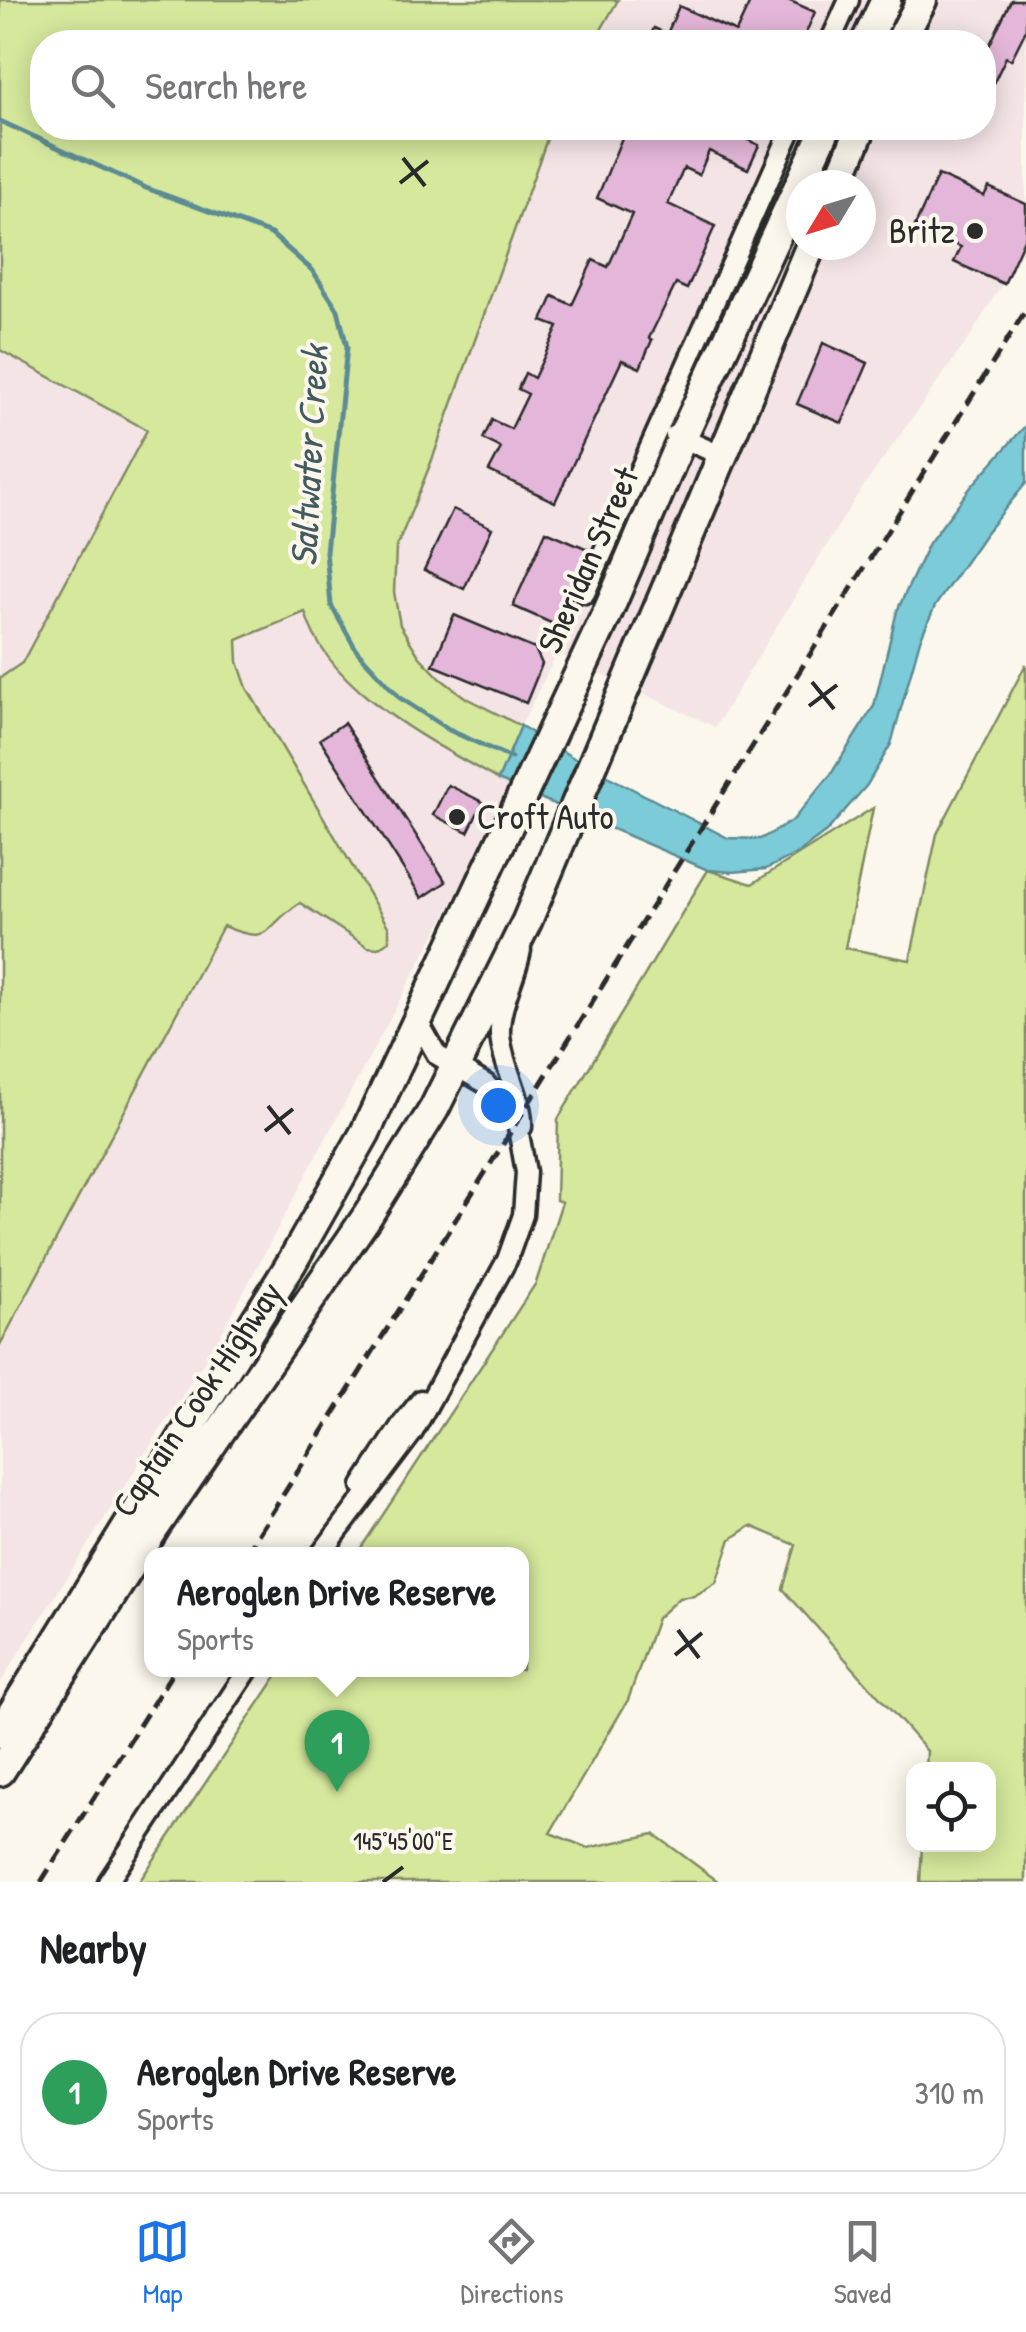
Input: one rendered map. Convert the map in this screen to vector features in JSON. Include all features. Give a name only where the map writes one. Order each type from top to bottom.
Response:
[{"type":"highway","points":[[872,30],[886,0]]},
{"type":"highway","points":[[906,30],[922,0]]},
{"type":"highway","name":"Sheridan Street","points":[[419,1024],[623,580],[670,432],[820,140]]},
{"type":"highway","points":[[843,170],[856,140]]},
{"type":"highway","points":[[454,1067],[528,921],[805,260]]},
{"type":"highway","name":"Captain Cook Highway","points":[[0,1733],[292,1262],[365,1133],[419,1024]]},
{"type":"highway","name":"Captain Cook Highway","points":[[0,1771],[166,1510],[368,1215],[434,1108],[454,1067]]},
{"type":"street","points":[[836,30],[850,0]]},
{"type":"street","points":[[584,593],[670,432],[787,140]]},
{"type":"street","points":[[670,432],[722,456]]},
{"type":"street","points":[[325,1547],[396,1433],[449,1367],[517,1238],[526,1197],[523,1114],[506,1064],[500,1031],[528,921]]},
{"type":"street","points":[[419,1024],[429,1047],[492,1090],[516,1123],[522,1142]]},
{"type":"street","points":[[108,1882],[243,1677]]},
{"type":"shaded area","points":[[618,0],[1026,0],[1026,245],[969,338],[856,497],[715,727],[557,653],[521,726],[466,698],[441,679],[419,656],[400,625],[394,592],[396,548],[432,460],[546,140],[996,140],[996,30],[601,30]]},
{"type":"shaded area","points":[[0,171],[297,583],[310,630],[498,779],[514,787],[220,1336],[0,1683]]},
{"type":"green space","points":[[0,0],[618,0],[601,30],[30,30],[30,140],[547,140],[432,460],[396,549],[394,592],[400,625],[419,656],[466,698],[521,726],[498,780],[414,731],[358,690],[317,640],[305,612],[237,640],[238,662],[247,688],[389,928],[389,941],[378,948],[368,947],[300,903],[260,934],[223,926],[0,1345],[0,678],[22,663],[147,430],[0,350]]},
{"type":"green space","points":[[1026,664],[1026,1882],[920,1882],[922,1852],[996,1852],[996,1762],[926,1762],[927,1751],[783,1589],[796,1545],[751,1526],[731,1539],[716,1583],[694,1596],[679,1598],[657,1618],[628,1700],[550,1833],[588,1848],[654,1834],[719,1882],[139,1882],[276,1677],[529,1677],[529,1547],[362,1547],[536,1283],[562,1202],[556,1200],[558,1119],[708,870],[752,884],[873,808],[845,948],[910,960],[937,834]]},
{"type":"water","points":[[1026,425],[1026,483],[935,606],[920,640],[891,744],[867,785],[826,832],[798,853],[766,869],[708,870],[498,780],[521,726],[582,763],[728,838],[760,839],[793,820],[831,774],[874,706],[897,611],[929,543],[971,487]]},
{"type":"building","points":[[751,0],[788,0],[815,12],[807,30],[737,30]]},
{"type":"building","points":[[1011,0],[1026,0],[1026,30],[1011,60],[1006,57],[996,78],[996,32]]},
{"type":"building","points":[[679,6],[732,30],[669,30]]},
{"type":"building","points":[[621,140],[748,140],[759,145],[748,169],[709,151],[699,175],[684,168],[668,204],[715,226],[687,289],[676,284],[649,338],[652,340],[640,368],[622,360],[555,502],[489,471],[501,448],[483,439],[492,420],[511,429],[528,394],[518,389],[525,373],[534,378],[558,327],[542,321],[553,296],[572,305],[593,260],[608,267],[632,214],[597,198]]},
{"type":"building","name":"Britz","points":[[938,175],[984,196],[989,187],[1026,204],[1026,235],[1004,284],[954,262],[961,247],[915,226]]},
{"type":"building","points":[[823,343],[868,363],[842,423],[797,404]]},
{"type":"building","points":[[453,509],[492,528],[464,589],[424,570]]},
{"type":"building","points":[[546,531],[590,550],[560,627],[513,606]]},
{"type":"building","points":[[454,615],[535,649],[542,664],[526,703],[433,665]]},
{"type":"building","points":[[344,723],[446,882],[422,898],[320,739]]},
{"type":"building","points":[[448,785],[483,802],[468,832],[433,815]]},
{"type":"waterway","name":"Saltwater Creek","points":[[0,121],[30,135]]},
{"type":"waterway","name":"Saltwater Creek","points":[[41,140],[146,188],[271,234],[313,271],[338,310],[347,347],[326,552],[331,605],[357,651],[400,698],[449,730],[511,758]]},
{"type":"railway","points":[[250,1547],[1026,310]]},
{"type":"railway","points":[[41,1882],[170,1677]]},
{"type":"place","name":"Britz","points":[[975,231]]},
{"type":"place","name":"Croft Auto","points":[[457,817]]},
{"type":"place","name":"Aeroglen Drive Reserve","points":[[337,1792]]}]
